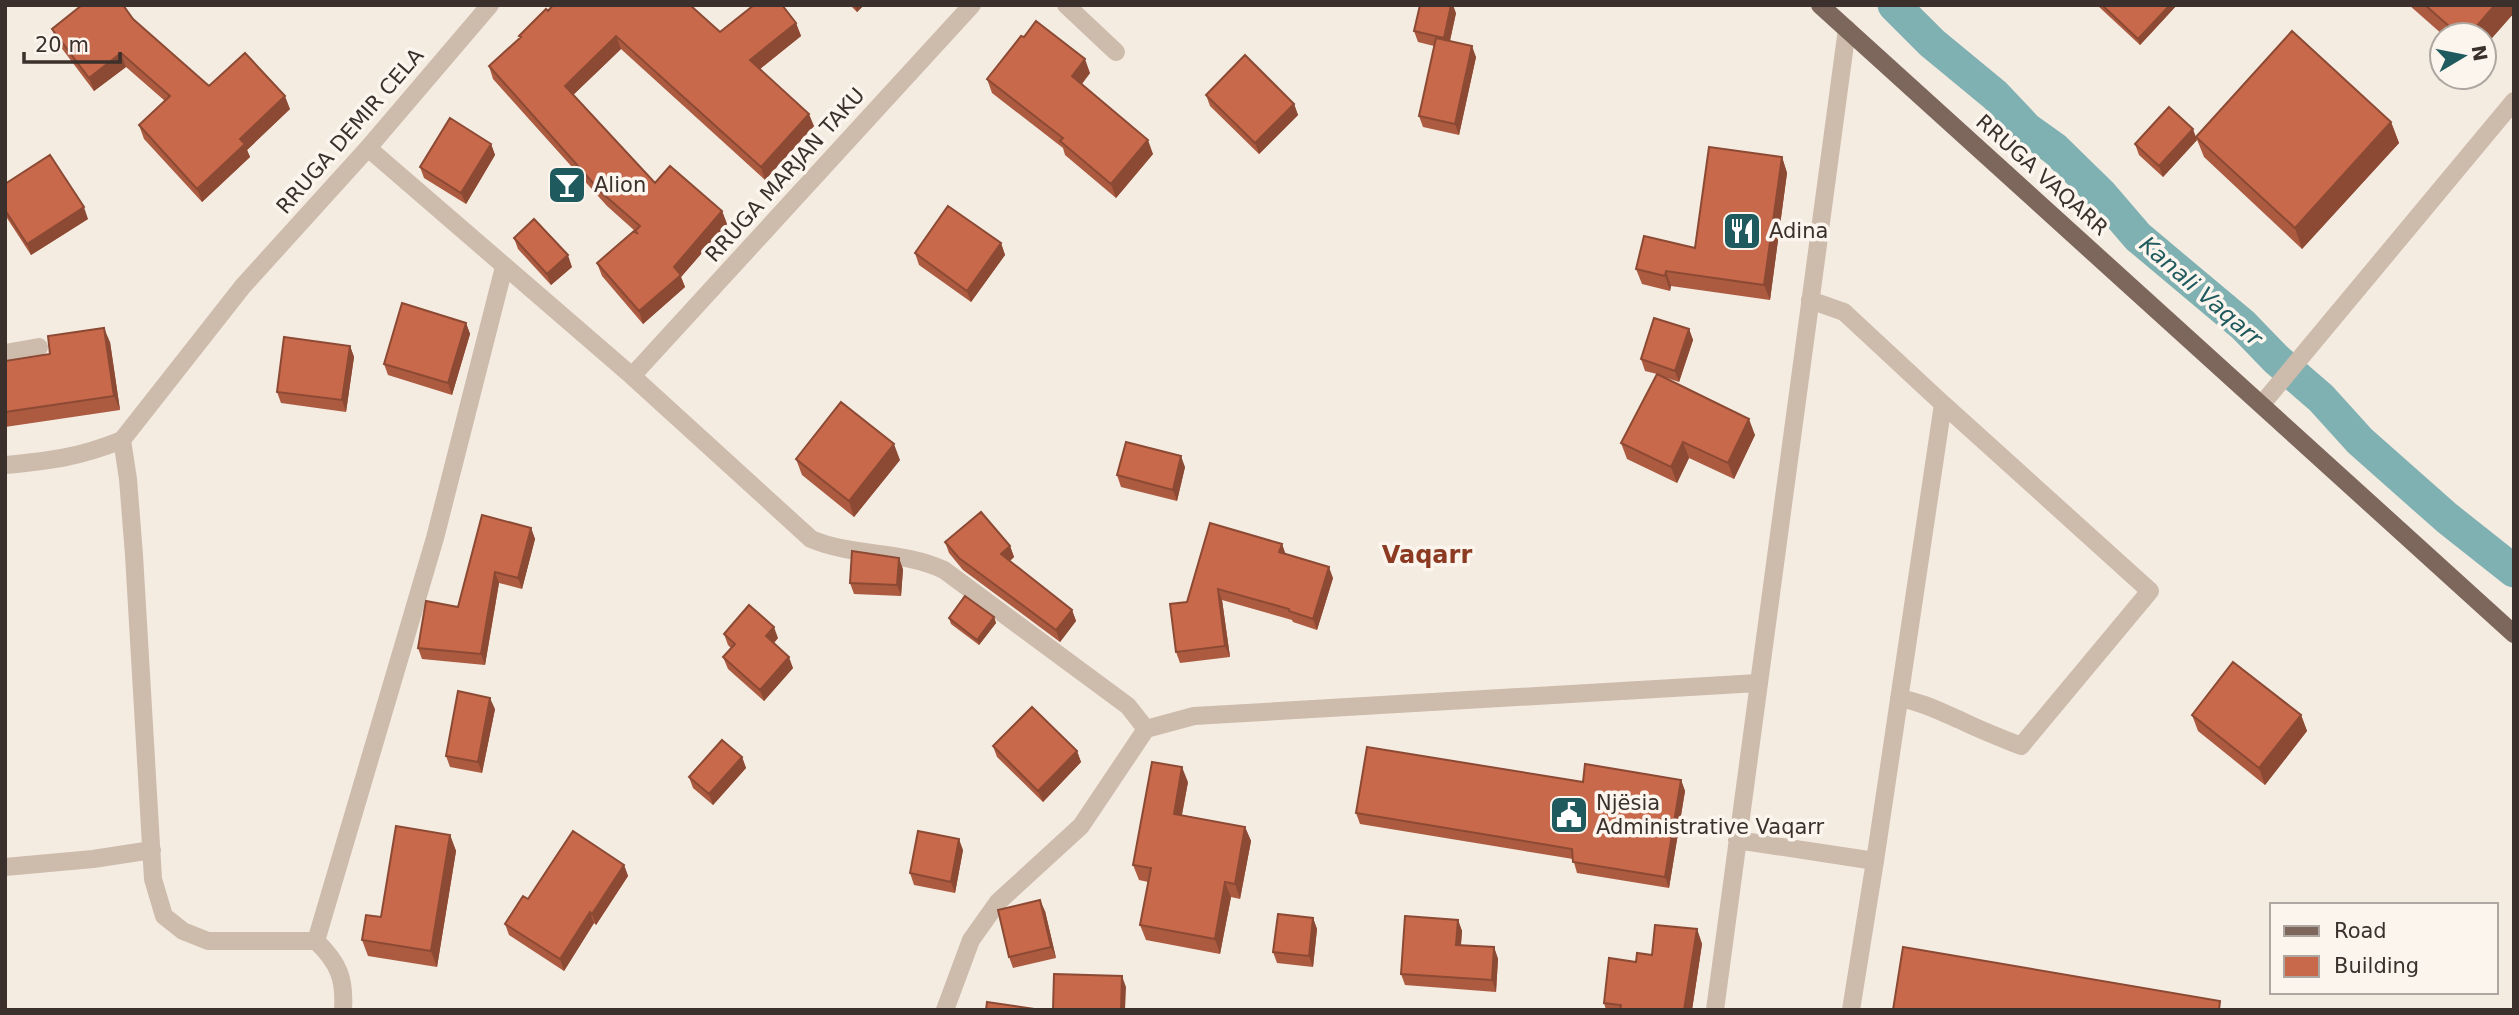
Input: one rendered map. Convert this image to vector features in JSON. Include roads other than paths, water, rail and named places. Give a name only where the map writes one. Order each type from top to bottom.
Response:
[{"type":"main road","name":"RRUGA VAQARR","points":[[1820,5],[2514,634]]},
{"type":"street","name":"RRUGA DEMIR CELA","points":[[122,440],[243,286],[368,148],[490,5]]},
{"type":"street","name":"RRUGA MARJAN TAKU","points":[[632,376],[972,5]]},
{"type":"street","points":[[1066,5],[1116,52]]},
{"type":"street","points":[[1715,1010],[1847,29]]},
{"type":"street","points":[[2262,404],[2514,101]]},
{"type":"street","points":[[368,148],[632,376],[811,539],[830,547],[927,562],[944,570],[1128,706],[1146,729]]},
{"type":"street","points":[[317,941],[435,538],[504,267]]},
{"type":"street","points":[[1810,300],[1844,312],[2150,591],[2021,746],[1959,720],[1940,709],[1899,698]]},
{"type":"street","points":[[5,353],[39,347]]},
{"type":"street","points":[[1851,1010],[1943,404]]},
{"type":"street","points":[[5,465],[46,462],[90,454],[122,440],[133,542],[152,879],[164,916],[183,931],[208,941],[317,941],[330,955],[342,976],[343,1010]]},
{"type":"street","points":[[945,1010],[971,940],[998,902],[1081,826],[1146,729],[1194,716],[1758,683]]},
{"type":"street","points":[[1737,841],[1875,860]]},
{"type":"street","points":[[5,867],[93,859],[152,850]]},
{"type":"waterway","name":"Kanali Vaqarr","points":[[1894,5],[1932,43],[1995,95],[2027,129],[2055,149],[2101,194],[2138,237],[2243,325],[2277,360],[2321,398],[2360,441],[2447,518],[2514,571]]},
{"type":"place","name":"Alion","points":[[567,185]]},
{"type":"place","name":"Adina","points":[[1742,231]]},
{"type":"place","name":"Njësia Administrative Vaqarr","points":[[1569,815]]},
{"type":"district","name":"Vaqarr","points":[[1427,555]]}]
